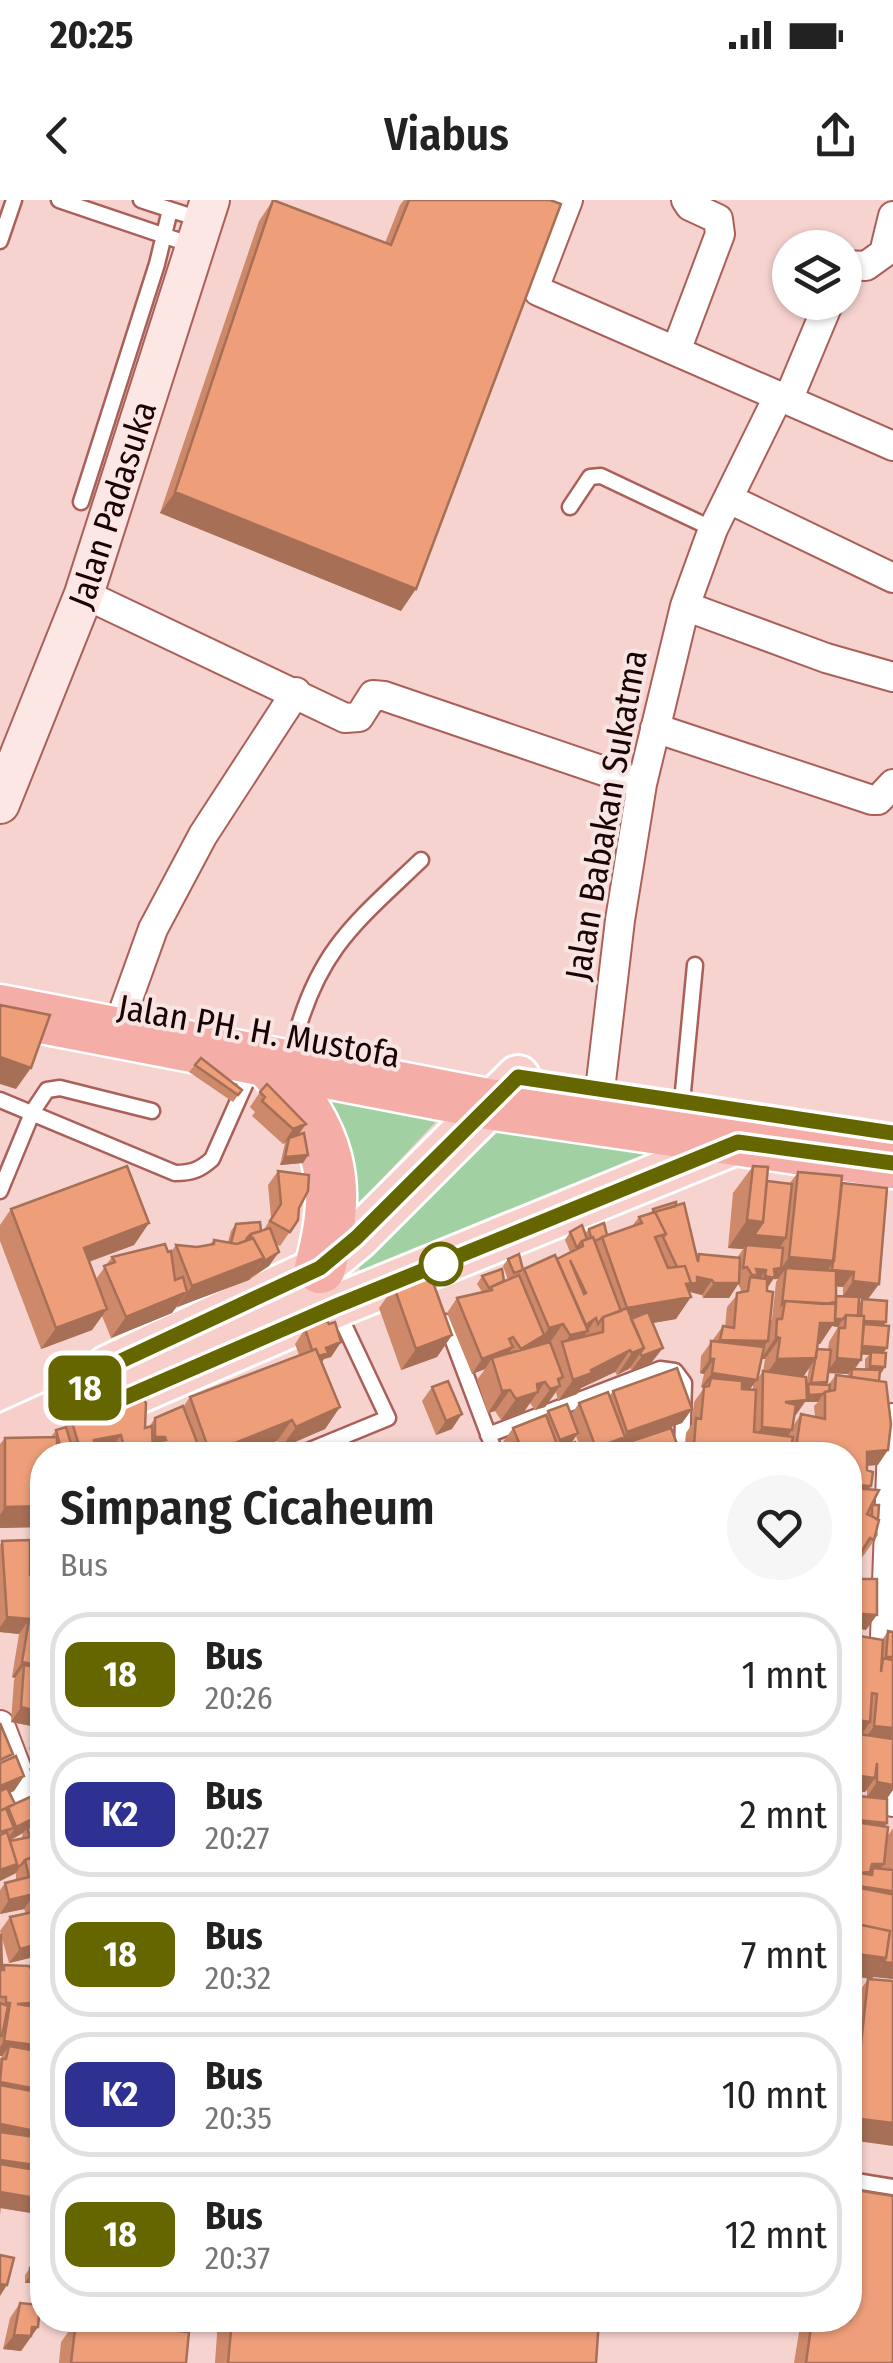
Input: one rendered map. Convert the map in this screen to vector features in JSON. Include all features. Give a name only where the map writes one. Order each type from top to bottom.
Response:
[{"type":"highway","name":"Jalan PH. H. Mustofa","points":[[0,984],[125,1007],[273,1055]]},
{"type":"highway","name":"Jalan PH. H. Mustofa","points":[[0,1010],[503,1091]]},
{"type":"highway","points":[[273,1055],[304,1106],[328,1159],[333,1210],[328,1287]]},
{"type":"highway","points":[[503,1091],[600,1090],[893,1133]]},
{"type":"highway","points":[[503,1091],[738,1142],[893,1164]]},
{"type":"main road","points":[[328,1287],[356,1238],[503,1091]]},
{"type":"main road","points":[[0,1437],[60,1410],[108,1367],[328,1287],[433,1288],[738,1142]]},
{"type":"street","points":[[676,350],[720,234],[718,219],[690,206],[686,200]]},
{"type":"street","points":[[560,202],[535,288],[893,446]]},
{"type":"street","points":[[862,266],[888,255],[893,216]]},
{"type":"street","name":"Jalan Padasuka","points":[[0,804],[84,594],[188,224]]},
{"type":"street","name":"Jalan Babakan Sukatma","points":[[600,1090],[620,920],[642,784],[685,606],[713,529],[820,320]]},
{"type":"street","points":[[729,499],[893,578]]},
{"type":"street","points":[[84,594],[351,719],[359,717],[374,695],[384,696],[642,784]]},
{"type":"street","points":[[685,606],[826,658],[893,677]]},
{"type":"street","points":[[125,1007],[153,930],[202,835],[296,692]]},
{"type":"street","points":[[655,728],[872,800],[878,800],[893,784]]},
{"type":"street","points":[[862,1640],[889,1637],[893,1418]]},
{"type":"street","points":[[0,1725],[30,1804]]},
{"type":"street","points":[[893,1792],[893,1802]]},
{"type":"lane","points":[[0,242],[14,200]]},
{"type":"lane","points":[[59,200],[188,224]]},
{"type":"lane","points":[[142,200],[188,224]]},
{"type":"lane","points":[[81,502],[157,264],[188,224]]},
{"type":"lane","points":[[570,507],[590,477],[601,476],[713,529]]},
{"type":"lane","points":[[0,1100],[175,1173],[202,1169],[212,1159],[304,1006],[324,962],[342,936],[421,860]]},
{"type":"lane","points":[[682,1102],[695,965]]},
{"type":"lane","points":[[0,1191],[33,1111],[47,1090],[53,1088],[152,1111]]},
{"type":"lane","points":[[328,1287],[388,1418],[330,1442]]},
{"type":"lane","points":[[433,1288],[491,1442]]},
{"type":"lane","points":[[488,1435],[660,1369],[675,1371],[684,1383],[682,1442]]},
{"type":"lane","points":[[862,2182],[893,2187]]},
{"type":"green space","points":[[297,1080],[446,1111],[348,1215]]},
{"type":"green space","points":[[508,1122],[672,1151],[365,1281],[358,1266]]},
{"type":"building","points":[[273,200],[391,245],[409,200],[550,200],[561,204],[416,589],[175,492]]},
{"type":"building","points":[[0,1005],[50,1015],[31,1068],[0,1057]]},
{"type":"building","points":[[201,1058],[242,1090],[238,1095],[195,1065]]},
{"type":"building","points":[[267,1084],[306,1124],[293,1129],[262,1101],[265,1097],[260,1092]]},
{"type":"building","points":[[304,1133],[308,1155],[285,1157],[289,1138]]},
{"type":"building","points":[[127,1166],[149,1223],[84,1248],[107,1309],[56,1328],[11,1209]]},
{"type":"building","points":[[753,1166],[768,1167],[763,1222],[747,1220]]},
{"type":"building","points":[[278,1171],[309,1175],[308,1191],[290,1232],[270,1221],[281,1204]]},
{"type":"building","points":[[798,1172],[842,1176],[834,1261],[789,1257]]},
{"type":"building","points":[[767,1181],[792,1184],[786,1238],[754,1235],[763,1222]]},
{"type":"building","points":[[842,1183],[887,1188],[879,1284],[853,1281],[854,1272],[832,1270]]},
{"type":"building","points":[[676,1202],[676,1206],[654,1212],[653,1209]]},
{"type":"building","points":[[684,1203],[698,1262],[699,1254],[740,1258],[739,1283],[714,1283],[697,1277],[697,1283],[687,1284],[691,1283],[685,1266],[677,1267],[655,1212]]},
{"type":"building","points":[[655,1212],[666,1234],[655,1237],[668,1268],[685,1266],[691,1297],[627,1308],[602,1237],[642,1223],[639,1217]]},
{"type":"building","points":[[260,1222],[261,1231],[251,1234],[246,1241],[231,1243],[236,1224]]},
{"type":"building","points":[[604,1223],[607,1235],[595,1241],[589,1229]]},
{"type":"building","points":[[582,1225],[587,1239],[577,1248],[570,1232]]},
{"type":"building","points":[[270,1228],[279,1252],[261,1263],[264,1258],[251,1234]]},
{"type":"building","points":[[593,1237],[621,1311],[603,1317],[598,1324],[596,1318],[586,1325],[557,1259],[583,1246],[582,1241]]},
{"type":"building","points":[[253,1238],[264,1258],[192,1286],[176,1245],[197,1247],[214,1244],[214,1240],[237,1244]]},
{"type":"building","points":[[165,1244],[171,1251],[175,1280],[183,1277],[187,1292],[126,1317],[104,1266],[115,1262],[112,1257]]},
{"type":"building","points":[[746,1245],[783,1248],[781,1268],[774,1269],[775,1278],[765,1276],[766,1270],[756,1269],[758,1275],[752,1275],[747,1267],[743,1268]]},
{"type":"building","points":[[519,1254],[523,1270],[514,1273],[508,1259]]},
{"type":"building","points":[[555,1255],[588,1331],[570,1335],[563,1324],[549,1328],[524,1269]]},
{"type":"building","points":[[786,1268],[836,1271],[836,1302],[782,1304]]},
{"type":"building","points":[[502,1269],[504,1281],[489,1288],[482,1276]]},
{"type":"building","points":[[430,1274],[452,1335],[416,1349],[394,1287]]},
{"type":"building","points":[[519,1275],[544,1335],[521,1349],[513,1337],[509,1339],[513,1347],[482,1359],[457,1298],[492,1290],[491,1287]]},
{"type":"building","points":[[750,1277],[767,1279],[767,1291],[773,1292],[768,1341],[720,1340],[723,1326],[734,1328],[737,1293],[748,1291]]},
{"type":"building","points":[[836,1296],[859,1297],[858,1316],[835,1319]]},
{"type":"building","points":[[862,1299],[887,1301],[886,1322],[864,1321]]},
{"type":"building","points":[[785,1301],[836,1304],[835,1323],[820,1323],[816,1358],[777,1359],[777,1319],[782,1319]]},
{"type":"building","points":[[627,1308],[644,1348],[632,1353],[630,1350],[573,1380],[562,1342],[603,1332],[603,1317]]},
{"type":"building","points":[[648,1312],[663,1348],[642,1356],[644,1348],[631,1319]]},
{"type":"building","points":[[846,1315],[864,1316],[861,1360],[837,1358],[839,1328],[845,1328]]},
{"type":"building","points":[[335,1322],[341,1342],[319,1356],[316,1349],[312,1350],[305,1329]]},
{"type":"building","points":[[864,1324],[889,1326],[887,1348],[862,1346]]},
{"type":"building","points":[[711,1341],[764,1347],[757,1380],[712,1373]]},
{"type":"building","points":[[550,1342],[563,1377],[558,1379],[560,1386],[550,1389],[545,1382],[537,1384],[538,1392],[516,1399],[510,1390],[502,1391],[492,1358]]},
{"type":"building","points":[[316,1349],[340,1407],[296,1427],[292,1420],[237,1442],[206,1442],[190,1397]]},
{"type":"building","points":[[817,1349],[831,1350],[827,1382],[811,1383]]},
{"type":"building","points":[[871,1352],[886,1353],[885,1367],[870,1366]]},
{"type":"building","points":[[677,1368],[692,1409],[627,1432],[613,1391]]},
{"type":"building","points":[[852,1369],[880,1370],[879,1381],[851,1377]]},
{"type":"building","points":[[763,1371],[806,1377],[807,1400],[785,1402],[796,1405],[792,1430],[762,1427]]},
{"type":"building","points":[[836,1375],[886,1382],[891,1424],[888,1450],[867,1452],[867,1470],[873,1472],[871,1486],[862,1486],[862,1442],[797,1442],[801,1414],[825,1419],[825,1392],[835,1390]]},
{"type":"building","points":[[711,1378],[742,1381],[742,1389],[756,1390],[754,1432],[793,1437],[792,1442],[694,1442],[704,1387],[709,1386]]},
{"type":"building","points":[[448,1381],[462,1414],[446,1421],[432,1387]]},
{"type":"building","points":[[808,1384],[830,1385],[829,1391],[809,1395]]},
{"type":"building","points":[[608,1392],[625,1437],[594,1442],[579,1403]]},
{"type":"building","points":[[142,1397],[146,1403],[145,1428],[152,1426],[153,1442],[123,1442],[121,1435],[78,1442],[71,1419],[118,1400],[122,1404]]},
{"type":"building","points":[[567,1404],[578,1433],[560,1440],[548,1411]]},
{"type":"building","points":[[183,1406],[197,1442],[156,1442],[166,1440],[155,1437],[155,1418]]},
{"type":"building","points":[[546,1415],[556,1442],[519,1442],[513,1428]]},
{"type":"building","points":[[66,1427],[70,1442],[59,1442],[56,1430]]},
{"type":"building","points":[[671,1428],[676,1442],[632,1442]]},
{"type":"building","points":[[57,1437],[57,1442],[30,1442],[30,1506],[5,1507],[5,1438]]},
{"type":"building","points":[[862,1489],[879,1490],[867,1514],[879,1520],[874,1540],[870,1538],[862,1551]]},
{"type":"building","points":[[872,1505],[879,1505],[878,1520],[872,1516]]},
{"type":"building","points":[[30,1540],[30,1619],[7,1617],[2,1541]]},
{"type":"building","points":[[862,1579],[877,1579],[877,1615],[862,1614]]},
{"type":"building","points":[[29,1620],[30,1664],[22,1662]]},
{"type":"building","points":[[888,1631],[893,1632],[893,1657],[886,1657]]},
{"type":"building","points":[[862,1636],[883,1640],[881,1672],[883,1658],[893,1660],[893,1728],[874,1726],[877,1694],[872,1693],[870,1722],[862,1721]]},
{"type":"building","points":[[24,1665],[30,1666],[30,1709],[21,1707]]},
{"type":"building","points":[[0,1723],[13,1754],[0,1760]]},
{"type":"building","points":[[862,1734],[893,1739],[893,1785],[877,1782],[877,1763],[875,1778],[862,1776]]},
{"type":"building","points":[[16,1756],[24,1776],[0,1786],[0,1763]]},
{"type":"building","points":[[7,1788],[15,1804],[0,1811],[0,1791]]},
{"type":"building","points":[[862,1796],[887,1799],[887,1823],[862,1821]]},
{"type":"building","points":[[30,1797],[30,1820],[16,1827],[8,1807]]},
{"type":"building","points":[[6,1808],[14,1828],[0,1832],[0,1811]]},
{"type":"building","points":[[862,1823],[888,1827],[884,1864],[872,1864],[870,1872],[862,1873]]},
{"type":"building","points":[[7,1832],[17,1864],[0,1870],[0,1835]]},
{"type":"building","points":[[30,1837],[30,1858],[15,1868],[17,1864],[10,1841]]},
{"type":"building","points":[[30,1858],[30,1895],[9,1900],[5,1883],[29,1877],[25,1860]]},
{"type":"building","points":[[873,1868],[893,1870],[893,1963],[884,1962],[890,1931],[862,1925],[862,1888],[891,1894],[892,1891],[862,1887],[862,1873],[872,1875]]},
{"type":"building","points":[[30,1913],[30,1946],[20,1949],[10,1917]]},
{"type":"building","points":[[862,1925],[890,1931],[886,1958],[862,1955]]},
{"type":"building","points":[[4,1965],[30,1967],[30,2003],[17,2004],[30,2006],[30,2044],[4,2041],[10,2003],[6,2003],[6,1997],[0,1997],[0,1970],[4,1970]]},
{"type":"building","points":[[868,1979],[893,1981],[893,2123],[862,2119],[862,2035]]},
{"type":"building","points":[[0,2003],[8,2006],[2,2036],[0,2036]]},
{"type":"building","points":[[9,2046],[30,2050],[30,2088],[0,2082],[2,2059],[6,2059]]},
{"type":"building","points":[[0,2085],[30,2091],[30,2130],[0,2124]]},
{"type":"building","points":[[0,2132],[30,2136],[30,2164],[0,2160]]},
{"type":"building","points":[[0,2164],[30,2169],[30,2197],[0,2192]]},
{"type":"building","points":[[862,2191],[893,2196],[893,2363],[806,2363],[810,2332],[862,2332]]},
{"type":"building","points":[[0,2255],[14,2258],[7,2285],[0,2284]]},
{"type":"building","points":[[20,2303],[30,2304],[31,2336],[14,2335]]},
{"type":"building","points":[[75,2332],[189,2332],[186,2363],[71,2363]]},
{"type":"building","points":[[231,2332],[598,2332],[596,2363],[228,2363]]},
{"type":"bus line","name":"18","points":[[893,1133],[518,1077],[356,1238],[320,1268],[108,1367],[60,1410],[124,1398],[336,1306],[738,1142],[893,1163]]}]
